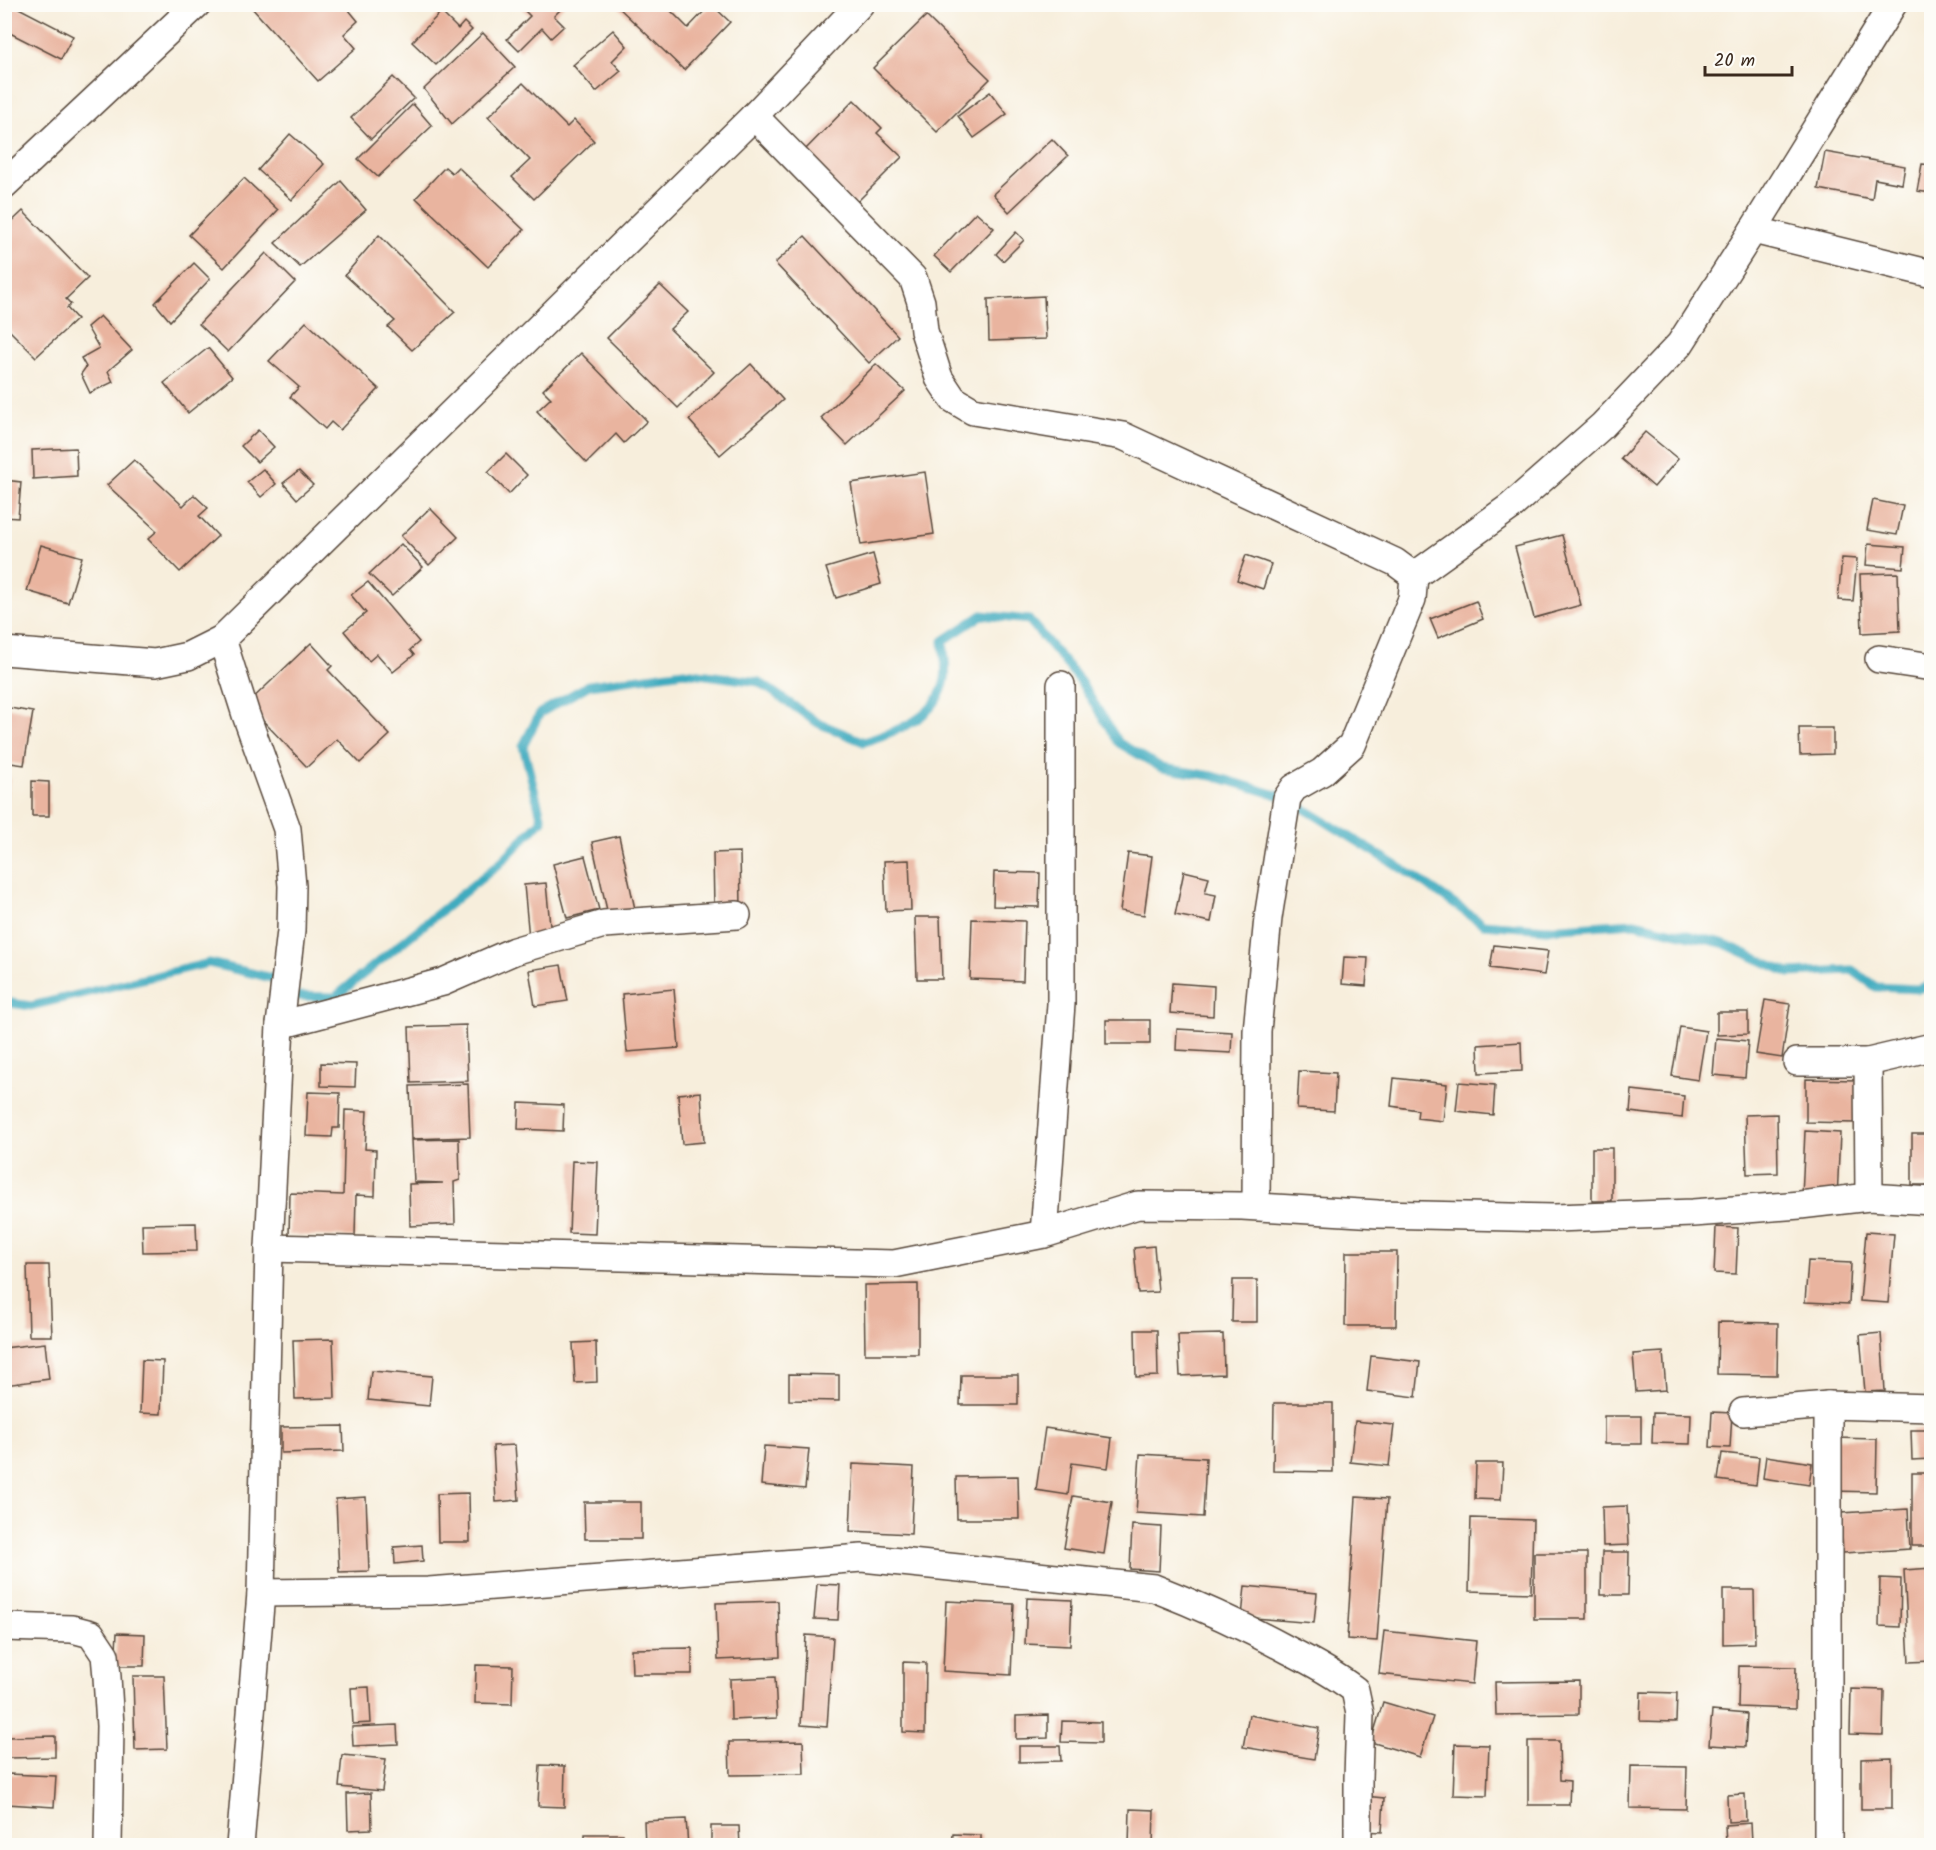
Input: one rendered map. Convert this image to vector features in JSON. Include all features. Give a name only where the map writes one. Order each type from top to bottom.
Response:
[{"type":"street","points":[[4,185],[197,4]]},
{"type":"street","points":[[4,651],[155,663],[188,656],[222,639],[754,116],[860,4]]},
{"type":"street","points":[[1256,1206],[1257,1031],[1268,918],[1287,798],[1294,788],[1322,772],[1352,745],[1412,599],[1414,576],[1510,507],[1602,426],[1680,344],[1893,4]]},
{"type":"street","points":[[754,116],[913,278],[921,302],[924,331],[939,378],[953,399],[973,411],[1123,436],[1395,562],[1414,576]]},
{"type":"street","points":[[1753,230],[1932,274]]},
{"type":"street","points":[[222,639],[246,715],[287,829],[292,886],[291,931],[282,1016],[269,1248],[261,1593],[240,1845]]},
{"type":"street","points":[[1879,659],[1932,667]]},
{"type":"street","points":[[1044,1234],[1061,1004],[1060,685]]},
{"type":"street","points":[[282,1016],[443,982],[514,951],[604,924],[737,915]]},
{"type":"street","points":[[1797,1062],[1868,1062],[1932,1047]]},
{"type":"street","points":[[1868,1062],[1869,1197]]},
{"type":"street","points":[[269,1248],[894,1264],[1044,1234],[1138,1205],[1256,1206],[1378,1214],[1555,1218],[1694,1213],[1869,1197],[1932,1201]]},
{"type":"street","points":[[1743,1412],[1828,1405],[1932,1408]]},
{"type":"street","points":[[1828,1405],[1828,1845]]},
{"type":"street","points":[[261,1593],[429,1591],[862,1558],[1154,1588],[1197,1604],[1260,1635],[1336,1675],[1355,1690],[1360,1714],[1361,1743],[1358,1778],[1358,1845]]},
{"type":"street","points":[[4,1627],[72,1629],[91,1634],[105,1655],[110,1726],[108,1845]]},
{"type":"building","points":[[4,4],[11,4],[73,36],[61,59],[4,30]]},
{"type":"building","points":[[254,4],[344,4],[358,21],[344,34],[356,48],[318,81],[251,7]]},
{"type":"building","points":[[522,4],[566,4],[554,16],[564,26],[551,38],[542,28],[519,51],[507,39],[530,16],[520,6]]},
{"type":"building","points":[[615,4],[664,4],[688,28],[711,4],[730,22],[684,70]]},
{"type":"building","points":[[441,12],[458,29],[464,22],[472,30],[436,65],[412,42]]},
{"type":"building","points":[[926,16],[990,79],[937,132],[873,68]]},
{"type":"building","points":[[613,30],[627,46],[612,61],[621,71],[596,92],[573,65]]},
{"type":"building","points":[[483,33],[515,67],[452,124],[424,89]]},
{"type":"building","points":[[393,77],[414,98],[371,139],[351,118]]},
{"type":"building","points":[[523,83],[567,127],[574,120],[594,141],[534,199],[512,177],[530,160],[488,117]]},
{"type":"building","points":[[990,92],[1007,114],[974,138],[958,116]]},
{"type":"building","points":[[854,100],[882,128],[877,133],[902,157],[854,205],[802,153]]},
{"type":"building","points":[[413,104],[432,126],[378,177],[358,159]]},
{"type":"building","points":[[290,134],[324,164],[292,200],[258,170]]},
{"type":"building","points":[[1052,139],[1068,156],[1009,212],[993,194]]},
{"type":"building","points":[[1825,152],[1905,166],[1902,184],[1875,179],[1872,199],[1818,189]]},
{"type":"building","points":[[1922,164],[1932,165],[1932,193],[1917,191]]},
{"type":"building","points":[[445,167],[452,173],[458,167],[524,230],[488,267],[416,198]]},
{"type":"building","points":[[244,178],[278,210],[224,268],[189,235]]},
{"type":"building","points":[[341,181],[366,210],[300,267],[275,243]]},
{"type":"building","points":[[23,211],[88,278],[66,299],[71,304],[67,308],[77,319],[36,357],[4,325],[4,229]]},
{"type":"building","points":[[976,212],[994,228],[951,272],[934,256]]},
{"type":"building","points":[[1016,232],[1024,240],[1003,261],[996,254]]},
{"type":"building","points":[[379,235],[455,312],[412,350],[388,327],[395,321],[345,275]]},
{"type":"building","points":[[805,236],[898,336],[869,363],[775,263]]},
{"type":"building","points":[[266,253],[295,282],[228,352],[199,324]]},
{"type":"building","points":[[194,263],[210,279],[170,321],[155,303]]},
{"type":"building","points":[[660,285],[688,312],[670,329],[714,372],[678,408],[607,338]]},
{"type":"building","points":[[1044,296],[1046,339],[989,341],[988,299]]},
{"type":"building","points":[[100,316],[132,350],[108,371],[113,382],[90,393],[81,374],[86,367],[81,358],[99,348],[87,327]]},
{"type":"building","points":[[306,322],[379,389],[340,430],[331,422],[325,429],[290,397],[299,387],[269,361]]},
{"type":"building","points":[[208,348],[232,377],[188,413],[164,383]]},
{"type":"building","points":[[581,353],[647,421],[624,443],[616,434],[587,463],[537,411],[551,398],[543,390]]},
{"type":"building","points":[[751,364],[783,400],[720,455],[689,420]]},
{"type":"building","points":[[876,364],[905,391],[847,445],[821,418]]},
{"type":"building","points":[[258,430],[274,447],[257,462],[241,446]]},
{"type":"building","points":[[1645,432],[1678,459],[1654,487],[1621,459]]},
{"type":"building","points":[[76,448],[77,476],[33,479],[32,450]]},
{"type":"building","points":[[506,454],[527,475],[509,494],[488,472]]},
{"type":"building","points":[[134,460],[183,506],[194,495],[208,508],[199,516],[218,536],[180,572],[148,539],[157,531],[107,485]]},
{"type":"building","points":[[263,469],[276,484],[261,497],[247,482]]},
{"type":"building","points":[[299,471],[313,485],[297,499],[283,483]]},
{"type":"building","points":[[925,472],[934,534],[861,545],[851,483]]},
{"type":"building","points":[[4,480],[21,482],[18,518],[4,517]]},
{"type":"building","points":[[1873,500],[1903,506],[1897,535],[1867,530]]},
{"type":"building","points":[[430,508],[458,537],[429,565],[401,536]]},
{"type":"building","points":[[1562,535],[1581,605],[1534,618],[1515,547]]},
{"type":"building","points":[[401,544],[423,567],[392,596],[369,574]]},
{"type":"building","points":[[1868,544],[1905,547],[1903,568],[1866,565]]},
{"type":"building","points":[[41,545],[82,557],[68,603],[27,591]]},
{"type":"building","points":[[873,554],[881,584],[836,598],[826,568]]},
{"type":"building","points":[[1246,555],[1271,564],[1263,589],[1237,580]]},
{"type":"building","points":[[1842,558],[1857,559],[1853,601],[1838,600]]},
{"type":"building","points":[[1898,573],[1900,631],[1862,633],[1860,574]]},
{"type":"building","points":[[368,582],[419,642],[410,650],[414,655],[393,672],[377,654],[369,661],[344,631],[366,613],[351,595]]},
{"type":"building","points":[[1476,601],[1483,619],[1438,638],[1430,619]]},
{"type":"building","points":[[311,643],[332,666],[328,670],[390,735],[360,763],[337,739],[307,767],[247,704]]},
{"type":"building","points":[[4,707],[33,712],[24,765],[4,762]]},
{"type":"building","points":[[1799,728],[1833,728],[1833,754],[1800,755]]},
{"type":"building","points":[[4,776],[10,777],[6,803],[4,803]]},
{"type":"building","points":[[32,781],[49,782],[49,816],[32,816]]},
{"type":"building","points":[[619,836],[635,909],[608,915],[592,842]]},
{"type":"building","points":[[740,852],[741,908],[714,908],[713,853]]},
{"type":"building","points":[[1128,853],[1152,856],[1144,915],[1120,911]]},
{"type":"building","points":[[585,856],[599,910],[567,918],[553,864]]},
{"type":"building","points":[[909,860],[911,910],[886,911],[884,861]]},
{"type":"building","points":[[1184,871],[1209,877],[1205,893],[1216,895],[1211,922],[1175,915]]},
{"type":"building","points":[[994,872],[1040,873],[1039,907],[993,906]]},
{"type":"building","points":[[546,883],[551,936],[529,938],[524,885]]},
{"type":"building","points":[[915,917],[940,917],[942,979],[917,979]]},
{"type":"building","points":[[972,919],[1025,921],[1023,981],[970,979]]},
{"type":"building","points":[[1494,945],[1548,951],[1544,975],[1490,968]]},
{"type":"building","points":[[1344,957],[1368,958],[1366,986],[1342,984]]},
{"type":"building","points":[[561,965],[568,1001],[535,1006],[529,970]]},
{"type":"building","points":[[1172,983],[1214,986],[1213,1016],[1170,1013]]},
{"type":"building","points":[[674,989],[679,1048],[627,1052],[622,994]]},
{"type":"building","points":[[1765,1000],[1790,1004],[1782,1058],[1756,1054]]},
{"type":"building","points":[[1717,1012],[1748,1012],[1748,1034],[1717,1035]]},
{"type":"building","points":[[1106,1020],[1150,1020],[1150,1044],[1106,1044]]},
{"type":"building","points":[[466,1025],[468,1081],[411,1083],[409,1027]]},
{"type":"building","points":[[1680,1027],[1706,1031],[1698,1080],[1672,1076]]},
{"type":"building","points":[[1177,1029],[1232,1032],[1231,1053],[1176,1050]]},
{"type":"building","points":[[1716,1038],[1748,1041],[1745,1078],[1713,1075]]},
{"type":"building","points":[[1521,1042],[1522,1071],[1479,1073],[1478,1045]]},
{"type":"building","points":[[321,1063],[356,1064],[355,1087],[321,1086]]},
{"type":"building","points":[[1299,1071],[1336,1073],[1334,1111],[1297,1109]]},
{"type":"building","points":[[1394,1078],[1447,1084],[1443,1121],[1417,1118],[1418,1110],[1391,1106]]},
{"type":"building","points":[[1806,1079],[1858,1080],[1857,1123],[1806,1122]]},
{"type":"building","points":[[1459,1082],[1495,1085],[1493,1115],[1456,1111]]},
{"type":"building","points":[[468,1084],[470,1137],[412,1139],[410,1086]]},
{"type":"building","points":[[1632,1090],[1684,1096],[1682,1118],[1630,1112]]},
{"type":"building","points":[[308,1092],[340,1093],[339,1128],[333,1128],[332,1137],[306,1136]]},
{"type":"building","points":[[701,1092],[704,1142],[682,1144],[678,1094]]},
{"type":"building","points":[[519,1103],[564,1105],[563,1131],[518,1129]]},
{"type":"building","points":[[345,1110],[367,1111],[365,1149],[376,1150],[375,1196],[356,1195],[355,1237],[289,1235],[290,1193],[343,1195]]},
{"type":"building","points":[[1777,1114],[1778,1173],[1747,1174],[1745,1115]]},
{"type":"building","points":[[1805,1131],[1840,1133],[1837,1199],[1802,1197]]},
{"type":"building","points":[[1912,1134],[1932,1134],[1932,1185],[1912,1185]]},
{"type":"building","points":[[459,1139],[460,1180],[454,1182],[455,1224],[410,1226],[409,1184],[443,1183],[414,1182],[412,1140]]},
{"type":"building","points":[[1592,1148],[1612,1148],[1612,1201],[1592,1201]]},
{"type":"building","points":[[572,1161],[598,1162],[595,1234],[569,1233]]},
{"type":"building","points":[[196,1223],[197,1251],[143,1252],[142,1224]]},
{"type":"building","points":[[1716,1227],[1738,1228],[1736,1274],[1714,1273]]},
{"type":"building","points":[[1866,1232],[1894,1234],[1888,1303],[1860,1301]]},
{"type":"building","points":[[1154,1246],[1158,1292],[1138,1293],[1134,1248]]},
{"type":"building","points":[[1346,1252],[1397,1252],[1396,1326],[1345,1326]]},
{"type":"building","points":[[1808,1261],[1851,1263],[1849,1304],[1805,1302]]},
{"type":"building","points":[[27,1265],[49,1265],[52,1336],[29,1336]]},
{"type":"building","points":[[1233,1280],[1257,1280],[1257,1322],[1232,1322]]},
{"type":"building","points":[[918,1284],[918,1354],[865,1354],[864,1285]]},
{"type":"building","points":[[1718,1322],[1778,1323],[1777,1375],[1717,1374]]},
{"type":"building","points":[[1135,1330],[1157,1330],[1158,1376],[1136,1377]]},
{"type":"building","points":[[1881,1333],[1885,1391],[1865,1392],[1860,1335]]},
{"type":"building","points":[[1223,1334],[1224,1374],[1180,1376],[1178,1335]]},
{"type":"building","points":[[333,1339],[335,1398],[295,1399],[293,1340]]},
{"type":"building","points":[[596,1342],[597,1382],[575,1383],[573,1343]]},
{"type":"building","points":[[45,1343],[49,1379],[5,1385],[4,1348]]},
{"type":"building","points":[[1663,1352],[1666,1390],[1636,1392],[1633,1354]]},
{"type":"building","points":[[1371,1356],[1420,1362],[1416,1397],[1367,1391]]},
{"type":"building","points":[[142,1360],[163,1361],[161,1414],[140,1413]]},
{"type":"building","points":[[371,1371],[432,1376],[429,1406],[368,1400]]},
{"type":"building","points":[[789,1374],[839,1375],[839,1401],[789,1400]]},
{"type":"building","points":[[961,1375],[1018,1375],[1018,1405],[960,1405]]},
{"type":"building","points":[[1274,1403],[1333,1403],[1333,1472],[1273,1471]]},
{"type":"building","points":[[1712,1412],[1732,1413],[1730,1448],[1710,1447]]},
{"type":"building","points":[[1653,1413],[1691,1414],[1690,1444],[1652,1443]]},
{"type":"building","points":[[1604,1416],[1641,1416],[1641,1444],[1604,1444]]},
{"type":"building","points":[[1355,1421],[1394,1425],[1389,1466],[1350,1462]]},
{"type":"building","points":[[343,1426],[344,1451],[281,1453],[281,1427]]},
{"type":"building","points":[[1045,1428],[1112,1438],[1108,1468],[1072,1463],[1068,1495],[1036,1490]]},
{"type":"building","points":[[1911,1430],[1932,1430],[1932,1459],[1912,1460]]},
{"type":"building","points":[[1834,1438],[1877,1439],[1876,1492],[1833,1491]]},
{"type":"building","points":[[515,1445],[519,1500],[496,1502],[493,1446]]},
{"type":"building","points":[[764,1446],[809,1449],[805,1489],[761,1485]]},
{"type":"building","points":[[1722,1453],[1759,1457],[1756,1485],[1718,1480]]},
{"type":"building","points":[[1140,1454],[1206,1458],[1203,1517],[1136,1513]]},
{"type":"building","points":[[1766,1456],[1812,1463],[1809,1485],[1763,1478]]},
{"type":"building","points":[[1476,1463],[1503,1463],[1501,1500],[1475,1499]]},
{"type":"building","points":[[853,1464],[914,1467],[911,1534],[850,1531]]},
{"type":"building","points":[[1912,1473],[1932,1473],[1932,1546],[1912,1546]]},
{"type":"building","points":[[1018,1476],[1019,1519],[957,1519],[956,1477]]},
{"type":"building","points":[[469,1493],[470,1542],[438,1542],[437,1494]]},
{"type":"building","points":[[1073,1496],[1112,1502],[1104,1554],[1064,1548]]},
{"type":"building","points":[[366,1497],[369,1571],[339,1572],[336,1499]]},
{"type":"building","points":[[1356,1497],[1387,1499],[1377,1641],[1347,1639]]},
{"type":"building","points":[[584,1502],[641,1502],[641,1539],[585,1539]]},
{"type":"building","points":[[1627,1506],[1629,1545],[1603,1546],[1602,1507]]},
{"type":"building","points":[[1908,1509],[1910,1549],[1843,1553],[1841,1513]]},
{"type":"building","points":[[1471,1518],[1533,1520],[1531,1593],[1469,1591]]},
{"type":"building","points":[[1132,1525],[1161,1527],[1159,1571],[1130,1569]]},
{"type":"building","points":[[422,1545],[423,1561],[395,1564],[394,1547]]},
{"type":"building","points":[[1602,1552],[1629,1552],[1628,1595],[1601,1595]]},
{"type":"building","points":[[1534,1553],[1587,1553],[1587,1619],[1534,1619]]},
{"type":"building","points":[[1932,1568],[1932,1661],[1909,1662],[1904,1570]]},
{"type":"building","points":[[1880,1578],[1901,1579],[1900,1627],[1879,1626]]},
{"type":"building","points":[[817,1584],[840,1585],[838,1620],[814,1619]]},
{"type":"building","points":[[1245,1586],[1317,1593],[1314,1623],[1242,1617]]},
{"type":"building","points":[[1723,1590],[1754,1590],[1755,1643],[1723,1644]]},
{"type":"building","points":[[1027,1598],[1072,1600],[1070,1646],[1025,1644]]},
{"type":"building","points":[[778,1601],[780,1657],[718,1660],[716,1603]]},
{"type":"building","points":[[946,1601],[1014,1604],[1011,1675],[943,1671]]},
{"type":"building","points":[[1384,1631],[1476,1641],[1472,1684],[1379,1674]]},
{"type":"building","points":[[117,1633],[145,1634],[144,1666],[115,1666]]},
{"type":"building","points":[[806,1635],[833,1637],[827,1727],[801,1725]]},
{"type":"building","points":[[692,1648],[692,1674],[632,1674],[631,1649]]},
{"type":"building","points":[[903,1662],[926,1663],[925,1733],[903,1732]]},
{"type":"building","points":[[476,1665],[513,1666],[512,1704],[475,1703]]},
{"type":"building","points":[[1739,1666],[1796,1667],[1795,1709],[1738,1707]]},
{"type":"building","points":[[133,1676],[164,1676],[167,1749],[135,1750]]},
{"type":"building","points":[[775,1677],[777,1718],[731,1720],[730,1679]]},
{"type":"building","points":[[1579,1681],[1579,1714],[1496,1715],[1495,1682]]},
{"type":"building","points":[[369,1687],[371,1723],[353,1724],[351,1688]]},
{"type":"building","points":[[1851,1689],[1884,1690],[1883,1735],[1850,1734]]},
{"type":"building","points":[[1641,1692],[1677,1693],[1676,1722],[1640,1721]]},
{"type":"building","points":[[1383,1702],[1433,1717],[1420,1757],[1371,1742]]},
{"type":"building","points":[[1712,1711],[1747,1714],[1745,1747],[1709,1745]]},
{"type":"building","points":[[1048,1715],[1048,1738],[1016,1739],[1016,1716]]},
{"type":"building","points":[[1249,1715],[1319,1728],[1314,1759],[1243,1747]]},
{"type":"building","points":[[1062,1721],[1101,1722],[1101,1743],[1061,1742]]},
{"type":"building","points":[[397,1725],[398,1744],[353,1746],[352,1727]]},
{"type":"building","points":[[55,1736],[55,1757],[8,1758],[7,1737]]},
{"type":"building","points":[[803,1741],[804,1774],[730,1775],[729,1742]]},
{"type":"building","points":[[1528,1741],[1559,1741],[1560,1780],[1570,1781],[1569,1805],[1528,1805]]},
{"type":"building","points":[[1455,1744],[1489,1745],[1487,1796],[1453,1795]]},
{"type":"building","points":[[1019,1746],[1060,1746],[1061,1761],[1019,1762]]},
{"type":"building","points":[[342,1755],[386,1759],[382,1791],[339,1787]]},
{"type":"building","points":[[1892,1758],[1892,1809],[1861,1809],[1861,1759]]},
{"type":"building","points":[[540,1765],[565,1766],[564,1807],[538,1806]]},
{"type":"building","points":[[1631,1766],[1687,1767],[1686,1809],[1630,1808]]},
{"type":"building","points":[[8,1774],[56,1776],[54,1807],[7,1804]]},
{"type":"building","points":[[371,1793],[372,1829],[348,1830],[347,1794]]},
{"type":"building","points":[[1745,1794],[1746,1821],[1728,1822],[1727,1795]]},
{"type":"building","points":[[1364,1796],[1384,1798],[1382,1832],[1361,1831]]},
{"type":"building","points":[[1130,1809],[1154,1810],[1153,1846],[1129,1846]]},
{"type":"building","points":[[686,1819],[688,1846],[645,1846],[644,1821]]},
{"type":"building","points":[[1751,1823],[1752,1842],[1726,1844],[1725,1825]]},
{"type":"building","points":[[711,1826],[739,1826],[740,1846],[711,1846]]},
{"type":"building","points":[[585,1834],[623,1834],[623,1846],[585,1846]]},
{"type":"building","points":[[953,1834],[981,1835],[981,1846],[952,1846]]},
{"type":"waterway","points":[[4,1002],[31,1006],[209,963],[272,978],[297,996],[335,997],[499,864],[542,820],[523,746],[540,713],[589,685],[684,672],[759,682],[818,723],[864,742],[902,728],[934,704],[945,679],[943,641],[982,615],[1029,620],[1078,678],[1119,743],[1162,768],[1213,776],[1287,798],[1412,875],[1483,924],[1547,929],[1634,923],[1722,943],[1789,973],[1852,970],[1876,987],[1918,989],[1932,984]]}]
